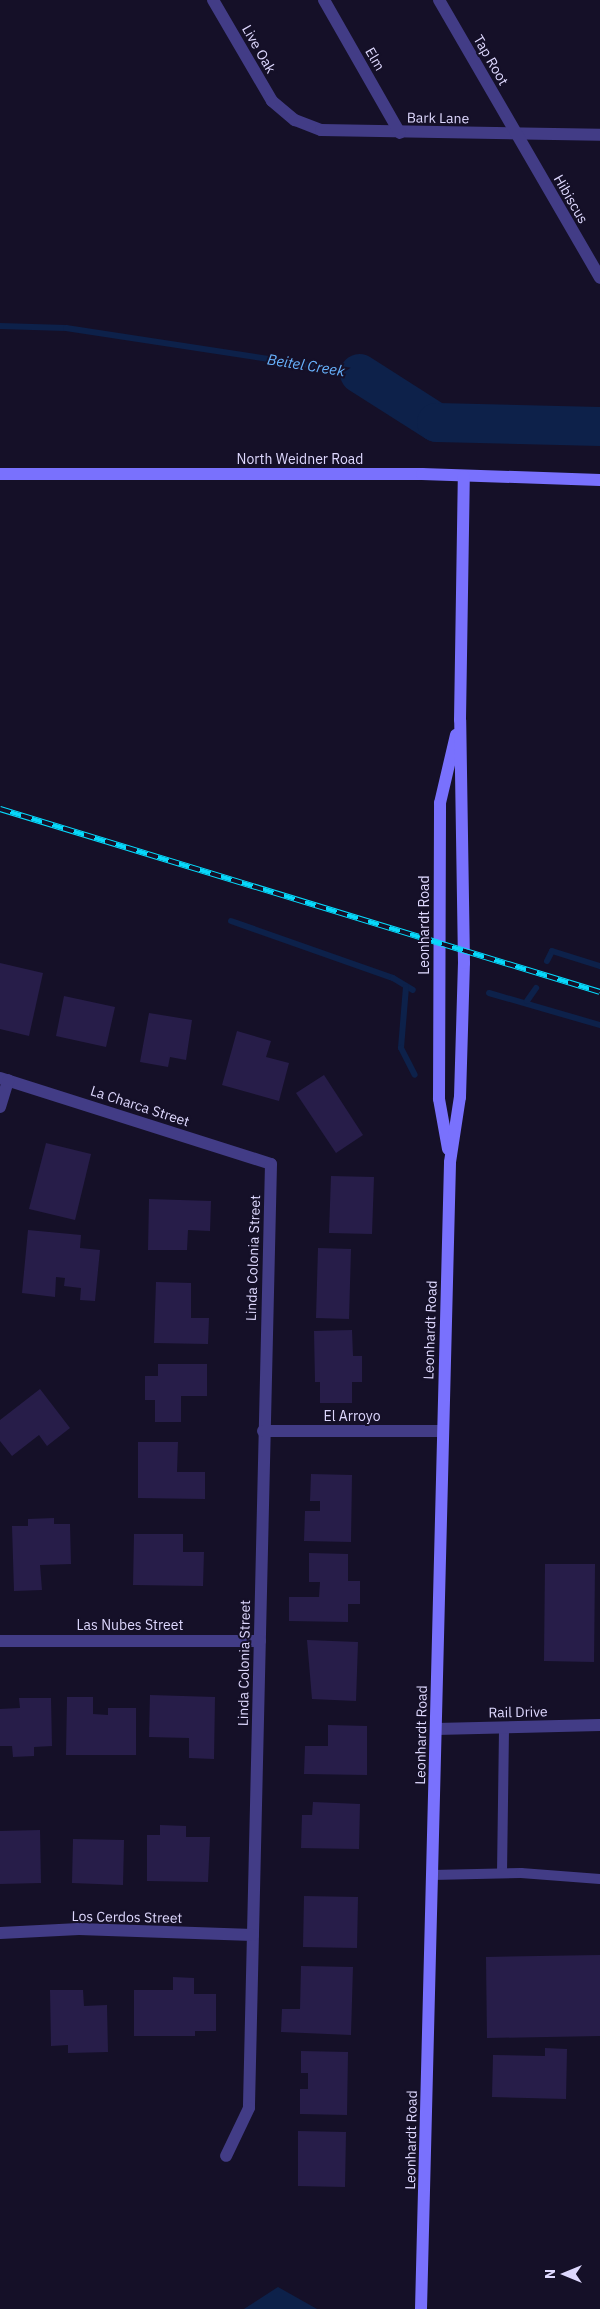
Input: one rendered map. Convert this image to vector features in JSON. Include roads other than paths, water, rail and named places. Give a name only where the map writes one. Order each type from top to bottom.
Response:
[{"type":"street","name":"Live Oak","points":[[213,0],[272,101],[282,111]]},
{"type":"street","name":"Elm","points":[[324,0],[400,133]]},
{"type":"street","name":"Tap Root","points":[[439,0],[517,135]]},
{"type":"street","name":"Bark Lane","points":[[282,111],[336,134],[600,135]]},
{"type":"street","name":"Hibiscus","points":[[517,135],[600,278]]},
{"type":"street","name":"North Weidner Road","points":[[0,474],[464,476],[600,480]]},
{"type":"street","name":"Leonhardt Road","points":[[421,2309],[450,1162],[460,1097],[464,962],[460,720],[464,476]]},
{"type":"street","name":"Leonhardt Road","points":[[450,1162],[439,1099],[440,803],[460,720]]},
{"type":"street","points":[[0,1107],[4,1079]]},
{"type":"street","name":"La Charca Street","points":[[4,1079],[271,1164]]},
{"type":"street","name":"Linda Colonia Street","points":[[226,2156],[249,2108],[263,1431],[271,1164]]},
{"type":"street","name":"El Arroyo","points":[[263,1431],[442,1431]]},
{"type":"street","name":"Las Nubes Street","points":[[0,1641],[260,1641]]},
{"type":"street","name":"Rail Drive","points":[[436,1729],[600,1725]]},
{"type":"street","name":"Los Cerdos Street","points":[[0,1932],[79,1930],[253,1935]]},
{"type":"lane","points":[[502,1873],[504,1727]]},
{"type":"lane","points":[[432,1875],[502,1873],[600,1880]]},
{"type":"water","points":[[278,2287],[317,2309],[244,2309]]},
{"type":"waterway","name":"Beitel Creek","points":[[0,326],[66,328],[359,373]]},
{"type":"waterway","name":"Beitel Creek","points":[[359,373],[436,422],[600,426]]},
{"type":"waterway","points":[[231,921],[393,978],[413,990]]},
{"type":"waterway","points":[[547,961],[552,951],[600,966]]},
{"type":"waterway","points":[[406,987],[401,1048],[415,1075]]},
{"type":"waterway","points":[[527,1001],[536,988]]},
{"type":"waterway","points":[[489,993],[600,1025]]},
{"type":"railway","points":[[0,809],[600,992]]}]
